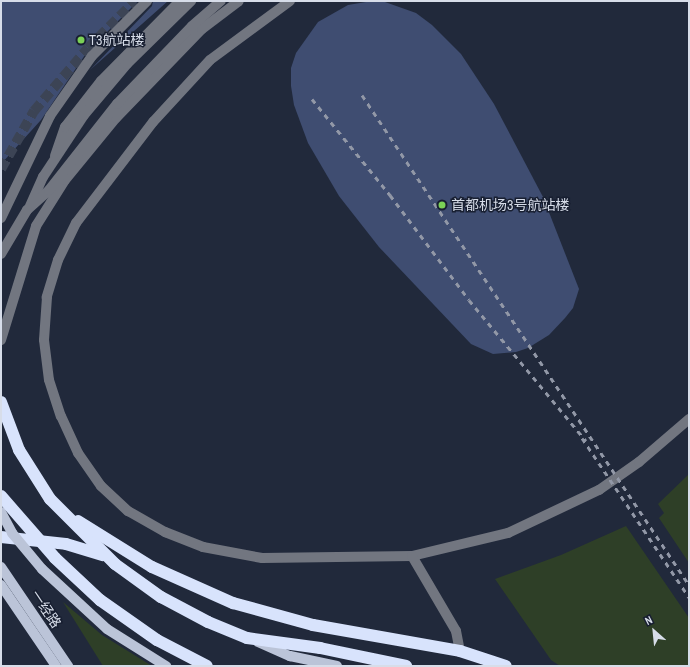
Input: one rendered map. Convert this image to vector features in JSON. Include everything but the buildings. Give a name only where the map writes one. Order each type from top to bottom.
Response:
[{"type":"highway","points":[[1,402],[18,450],[50,499],[110,559],[177,607],[247,638],[300,644],[406,666]]},
{"type":"highway","points":[[1,496],[55,558],[100,600],[157,640],[207,666]]},
{"type":"highway","points":[[50,499],[93,531],[147,564],[215,596],[289,620],[460,651],[506,666]]},
{"type":"highway","points":[[1,537],[66,544],[110,559]]},
{"type":"main road","points":[[1,512],[12,533],[38,564],[107,629],[166,666]]},
{"type":"main road","name":"一经路","points":[[1,567],[68,666]]},
{"type":"main road","name":"一经路","points":[[1,586],[56,666]]},
{"type":"main road","points":[[247,638],[290,656],[337,666]]},
{"type":"street","points":[[1,218],[50,116],[92,56],[147,1]]},
{"type":"street","points":[[1,340],[36,226],[42,192],[65,127],[101,81],[180,1]]},
{"type":"street","points":[[1,254],[27,210],[56,155],[84,115],[127,64],[191,1]]},
{"type":"street","points":[[27,210],[49,190],[117,104],[195,23],[221,1]]},
{"type":"street","points":[[36,226],[65,180],[116,118],[202,29],[239,1]]},
{"type":"street","points":[[290,1],[210,60],[153,122],[76,223],[58,260],[47,297],[44,340],[49,380],[61,416],[78,453],[101,486],[128,511],[165,532],[203,547],[262,558],[412,556],[508,533],[599,490],[639,462],[689,419]]},
{"type":"street","points":[[412,556],[456,631],[460,651]]},
{"type":"green space","points":[[689,474],[689,563],[659,518],[664,513],[658,504]]},
{"type":"green space","points":[[626,526],[689,618],[689,666],[560,666],[551,660],[495,579],[561,555]]},
{"type":"green space","points":[[63,602],[102,635],[152,666],[103,666]]},
{"type":"tunnel","points":[[1,169],[34,111],[88,48],[135,1]]},
{"type":"railway","points":[[362,95],[689,585]]},
{"type":"railway","points":[[312,99],[390,195],[469,300],[586,441]]},
{"type":"railway","points":[[582,438],[689,597]]},
{"type":"place","name":"T3航站楼","points":[[81,40]]},
{"type":"place","name":"首都机场3号航站楼","points":[[442,205]]}]
